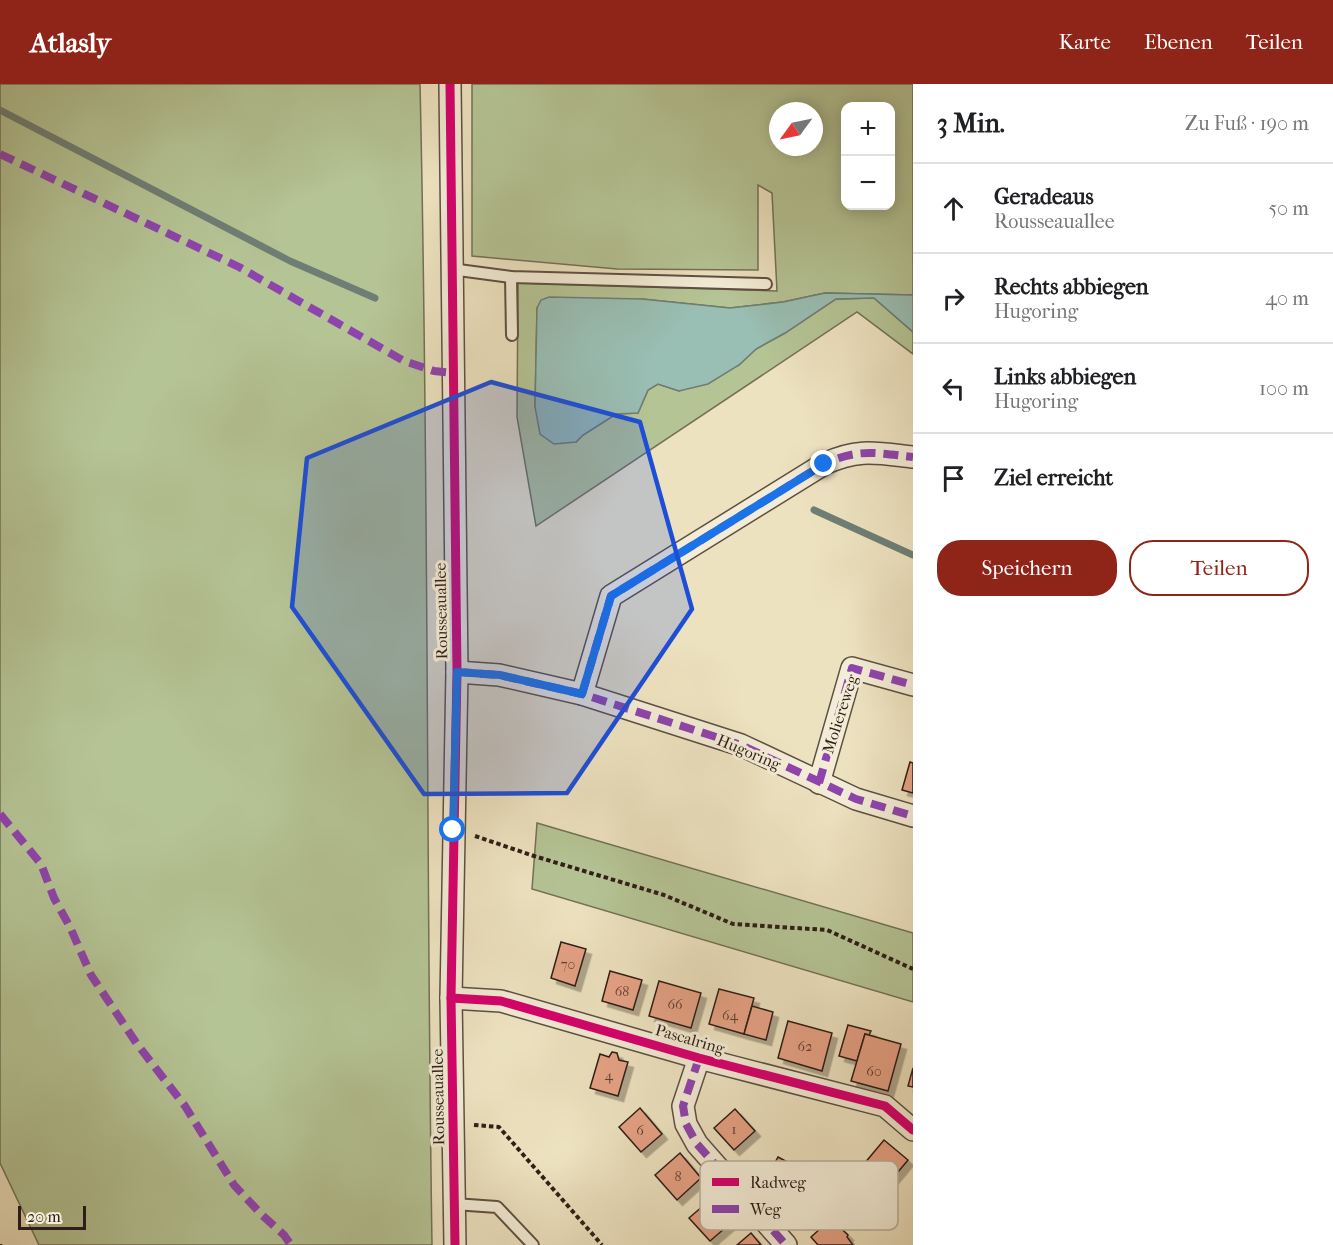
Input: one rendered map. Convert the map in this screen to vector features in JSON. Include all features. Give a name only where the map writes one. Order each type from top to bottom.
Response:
[{"type":"street","name":"Rousseauallee","points":[[450,84],[457,672],[451,998],[455,1245]]},
{"type":"street","points":[[582,694],[611,596],[824,464],[843,455],[866,452],[913,457]]},
{"type":"street","name":"Moliereweg","points":[[819,783],[852,668],[913,685]]},
{"type":"street","name":"Hugoring","points":[[457,672],[500,675],[582,694],[741,745],[856,799],[913,816]]},
{"type":"street","name":"Pascalring","points":[[451,998],[501,1001],[699,1058],[885,1106],[913,1130]]},
{"type":"street","name":"Pascalring","points":[[699,1058],[683,1106],[686,1124],[697,1144],[712,1161]]},
{"type":"street","name":"Pascalring","points":[[773,1230],[786,1245]]},
{"type":"lane","points":[[451,269],[511,277],[766,284]]},
{"type":"lane","points":[[511,277],[512,335]]},
{"type":"lane","points":[[454,1204],[497,1207],[533,1245]]},
{"type":"path","points":[[453,830],[664,895],[733,924],[827,930],[913,969]]},
{"type":"path","points":[[453,1124],[499,1127],[602,1245]]},
{"type":"highlighted area","points":[[491,382],[640,422],[692,609],[567,793],[424,794],[292,607],[307,458]]},
{"type":"green space","points":[[0,84],[420,84],[425,374],[432,1245],[39,1245],[0,1163]]},
{"type":"green space","points":[[472,84],[913,84],[913,295],[825,293],[783,302],[730,308],[642,299],[537,308],[535,407],[576,442],[616,414],[638,413],[648,390],[658,384],[679,391],[739,365],[756,349],[785,333],[836,299],[874,298],[913,332],[913,354],[857,312],[536,526],[517,417],[518,283],[777,291],[772,193],[758,185],[758,270],[617,269],[472,256]]},
{"type":"green space","points":[[537,823],[913,933],[913,1002],[532,889]]},
{"type":"water","points":[[825,293],[913,295],[913,332],[874,298],[836,299],[785,333],[756,349],[739,365],[708,384],[679,391],[658,384],[648,390],[638,413],[616,414],[576,442],[554,444],[540,434],[535,407],[537,308],[541,300],[549,297],[642,299],[730,308],[783,302]]},
{"type":"building","points":[[910,762],[913,763],[913,793],[902,790]]},
{"type":"building","points":[[561,942],[586,949],[575,986],[551,978]]},
{"type":"building","points":[[610,971],[642,980],[633,1010],[602,1001]]},
{"type":"building","points":[[659,981],[701,993],[691,1028],[649,1016]]},
{"type":"building","points":[[719,989],[754,998],[744,1034],[709,1024]]},
{"type":"building","points":[[752,1006],[773,1012],[766,1040],[744,1034]]},
{"type":"building","points":[[788,1021],[832,1033],[822,1071],[778,1058]]},
{"type":"building","points":[[848,1025],[871,1031],[869,1035],[865,1034],[857,1061],[839,1056]]},
{"type":"building","points":[[865,1034],[901,1044],[888,1091],[851,1081]]},
{"type":"building","points":[[612,1052],[617,1053],[619,1060],[628,1062],[618,1096],[590,1088],[600,1054],[609,1057]]},
{"type":"building","points":[[913,1068],[913,1087],[908,1086]]},
{"type":"building","points":[[640,1108],[662,1134],[641,1152],[619,1127]]},
{"type":"building","points":[[735,1109],[755,1131],[734,1150],[714,1128]]},
{"type":"building","points":[[884,1140],[908,1160],[898,1172],[898,1161],[866,1161]]},
{"type":"building","points":[[680,1153],[700,1179],[677,1200],[655,1175]]},
{"type":"building","points":[[700,1208],[700,1230],[723,1230],[710,1241],[689,1218]]},
{"type":"building","points":[[819,1230],[843,1230],[853,1245],[818,1245],[811,1237]]},
{"type":"building","points":[[751,1233],[761,1245],[737,1245]]},
{"type":"waterway","points":[[0,110],[290,261],[375,298]]},
{"type":"waterway","points":[[814,510],[913,555]]},
{"type":"marked path","points":[[0,154],[239,267],[404,361],[434,371],[452,373]]},
{"type":"marked path","points":[[582,694],[611,596],[824,464],[847,456],[868,453],[913,457]]},
{"type":"marked path","points":[[819,783],[852,668],[913,685]]},
{"type":"marked path","points":[[457,672],[499,675],[582,694],[741,745],[856,799],[913,816]]},
{"type":"marked path","points":[[0,814],[41,864],[54,898],[70,927],[91,975],[137,1044],[185,1106],[234,1185],[284,1235],[291,1245]]},
{"type":"marked path","points":[[699,1058],[683,1106],[686,1124],[697,1144],[712,1161]]},
{"type":"marked path","points":[[773,1230],[786,1245]]},
{"type":"cycle path","points":[[450,84],[457,672],[451,998],[455,1245]]},
{"type":"cycle path","points":[[451,998],[501,1001],[699,1058],[885,1106],[913,1130]]},
{"type":"route","points":[[453,830],[457,672],[500,675],[582,694],[611,596],[824,464]]}]
